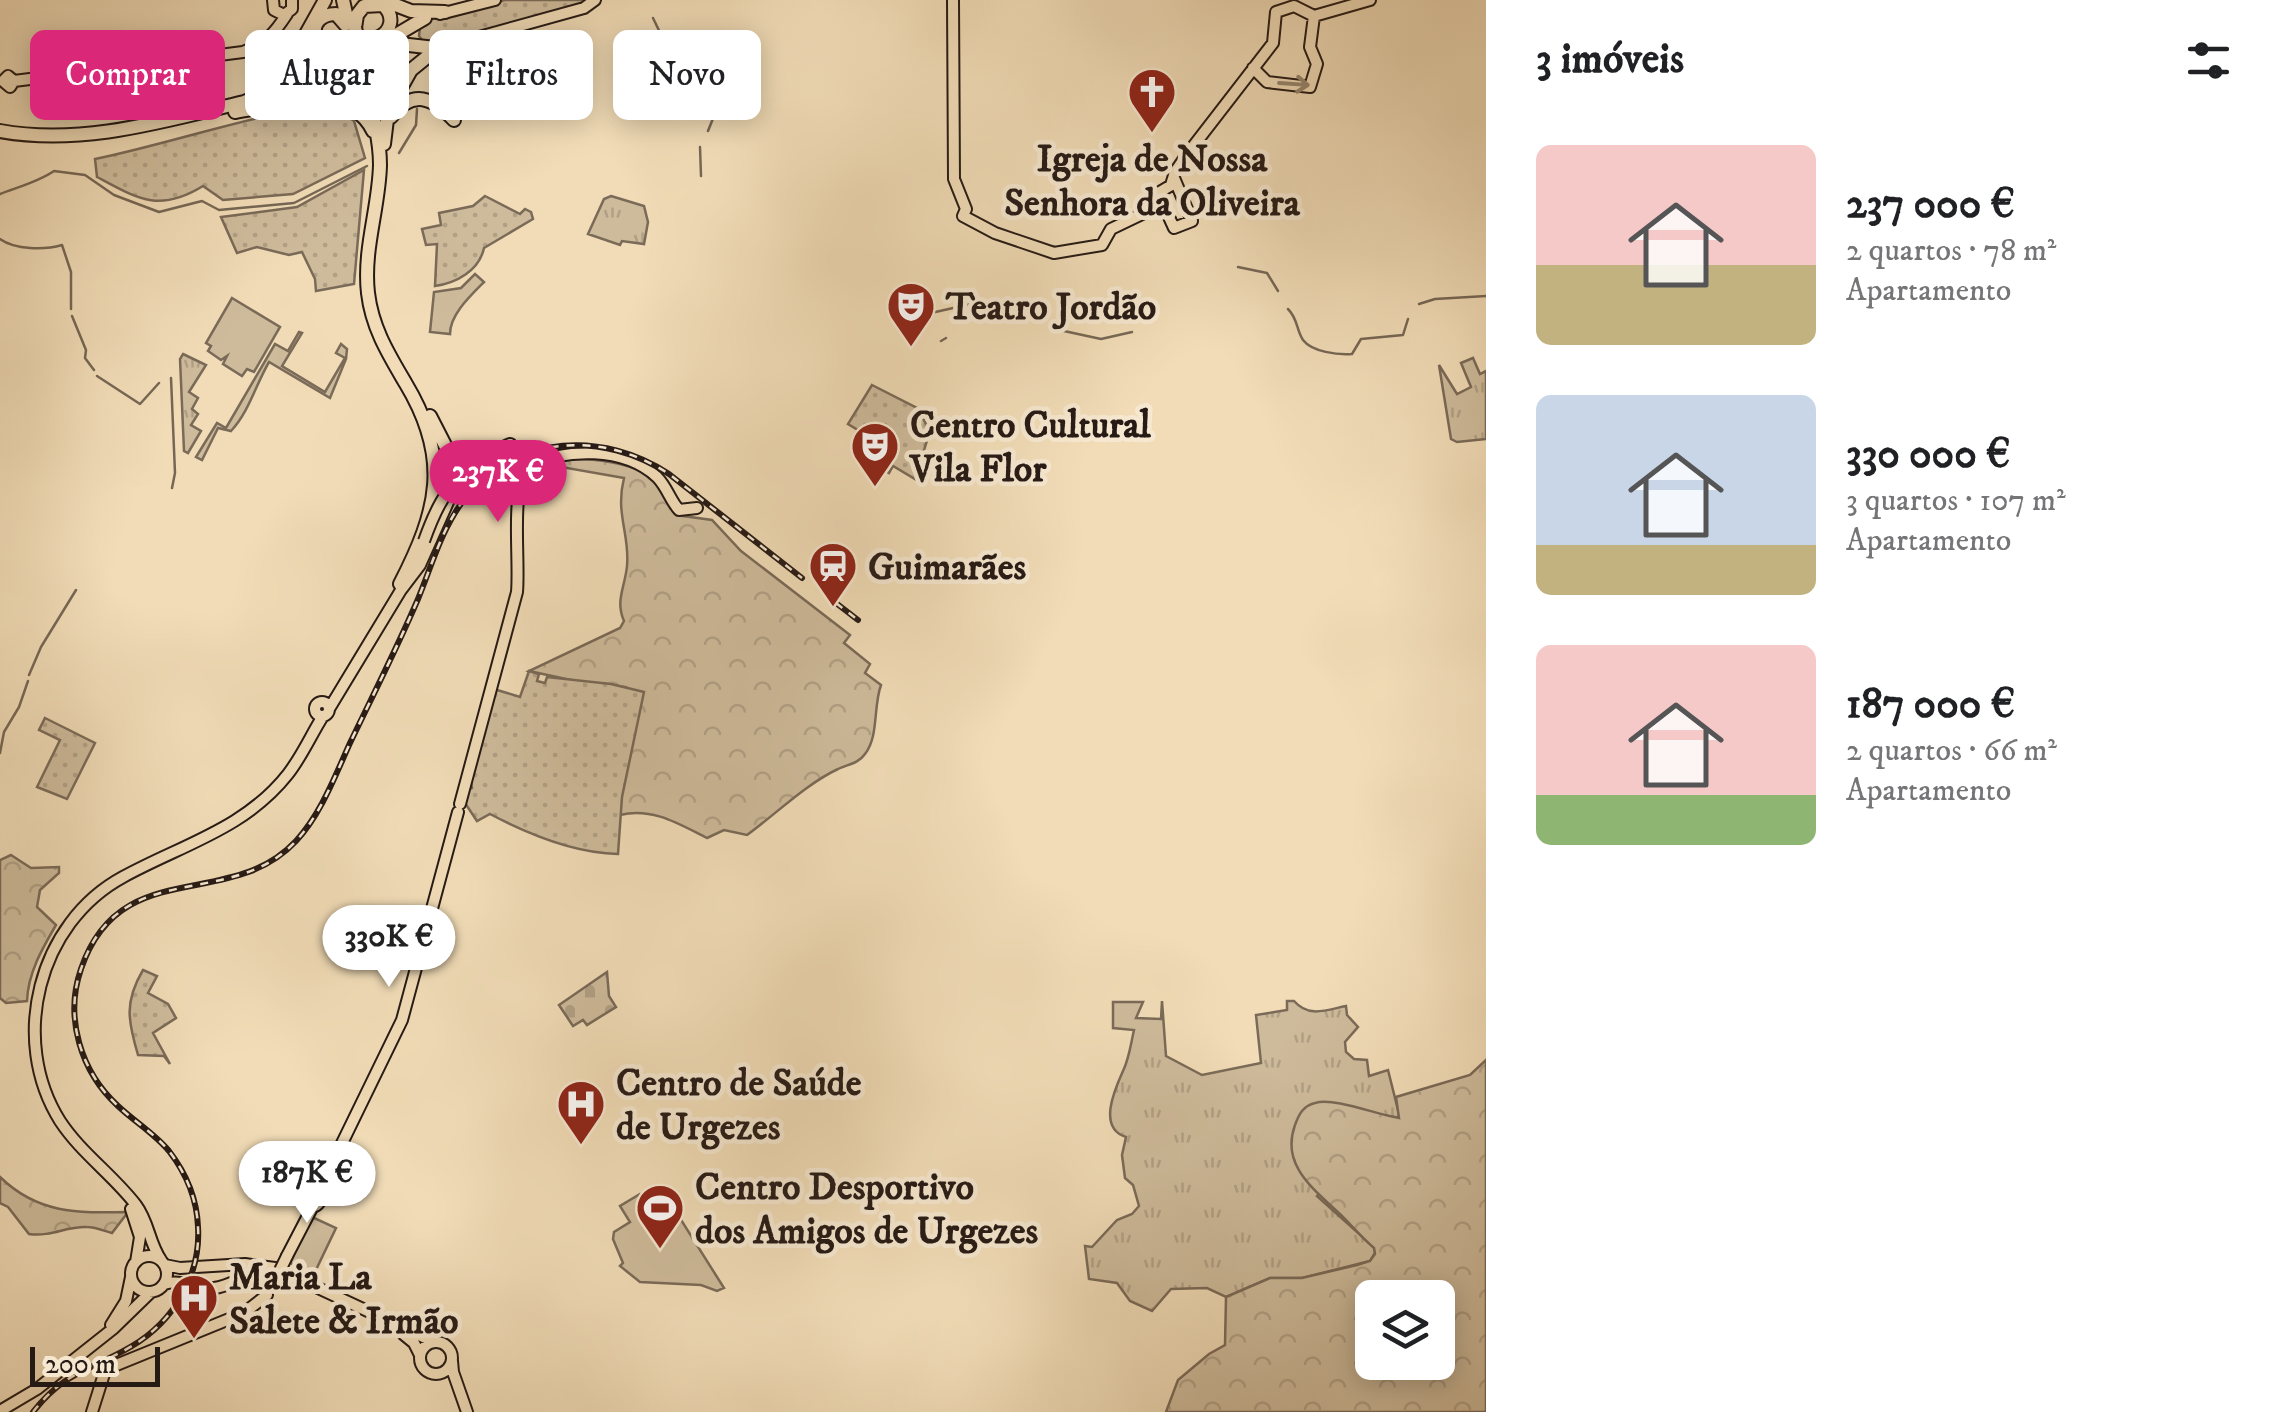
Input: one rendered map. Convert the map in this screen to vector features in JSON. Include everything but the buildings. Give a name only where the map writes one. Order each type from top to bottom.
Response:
[{"type":"highway","points":[[307,30],[325,0]]},
{"type":"highway","points":[[345,0],[352,30]]},
{"type":"highway","points":[[383,0],[411,11],[451,10]]},
{"type":"highway","points":[[352,30],[364,6],[376,3],[387,9],[391,18],[388,30]]},
{"type":"highway","points":[[314,30],[318,19],[332,13],[352,30]]},
{"type":"highway","points":[[407,30],[425,18]]},
{"type":"highway","points":[[429,59],[408,74],[386,119],[384,173],[372,263],[376,313],[385,340],[450,455],[460,464],[479,460],[510,445]]},
{"type":"highway","points":[[429,60],[412,74],[412,86],[429,98]]},
{"type":"highway","points":[[409,63],[413,69],[426,70],[429,65]]},
{"type":"highway","points":[[383,144],[392,115],[411,100],[429,102]]},
{"type":"highway","points":[[0,132],[60,138],[93,134],[245,101]]},
{"type":"highway","points":[[0,139],[23,144],[92,143],[297,102],[341,104],[366,119],[383,144]]},
{"type":"highway","points":[[238,112],[245,109]]},
{"type":"highway","points":[[375,120],[383,144]]},
{"type":"highway","points":[[400,587],[428,544],[442,501],[444,465],[431,425]]},
{"type":"main road","points":[[273,0],[272,8],[290,7]]},
{"type":"main road","points":[[451,10],[473,0]]},
{"type":"main road","points":[[429,49],[416,38],[418,25],[425,18],[496,0]]},
{"type":"main road","points":[[502,30],[584,8],[595,0]]},
{"type":"main road","points":[[953,0],[954,168],[956,187],[966,209],[963,216],[995,233],[1060,254],[1102,246],[1111,229],[1162,204]]},
{"type":"main road","points":[[1174,182],[1192,220],[1174,228],[1158,193],[1174,182],[1188,153],[1273,43],[1276,12],[1294,6],[1314,16],[1370,0]]},
{"type":"main road","points":[[6,81],[243,52],[265,43],[290,7]]},
{"type":"main road","points":[[1253,72],[1267,82],[1310,86],[1317,64],[1310,48],[1314,16]]},
{"type":"main road","points":[[431,425],[444,488],[452,490],[510,445]]},
{"type":"main road","points":[[164,1284],[167,1275],[141,1212],[61,1122],[39,1074],[36,1012],[52,954],[74,919],[112,884],[234,824],[262,802],[296,764],[400,587],[449,488],[510,445]]},
{"type":"main road","points":[[317,1190],[402,1020],[517,592],[517,490],[528,466],[555,455],[606,455],[655,475],[679,510],[697,508]]},
{"type":"main road","points":[[400,587],[425,556],[449,500],[470,475]]},
{"type":"main road","points":[[92,1346],[121,1310],[140,1238],[130,1206],[107,1176]]},
{"type":"main road","points":[[310,1206],[302,1193],[309,1187],[317,1190]]},
{"type":"main road","points":[[92,1412],[104,1374],[110,1368],[244,1313],[269,1292],[310,1206],[320,1201],[317,1190]]},
{"type":"main road","points":[[136,1262],[145,1256],[180,1268],[244,1264],[275,1268],[448,1347],[464,1412]]},
{"type":"main road","points":[[0,1411],[37,1389],[164,1284],[211,1288],[256,1272],[281,1276],[397,1331],[414,1343],[423,1367],[451,1388],[464,1412]]},
{"type":"main road","points":[[131,1276],[136,1286],[151,1292]]},
{"type":"main road","points":[[420,1354],[434,1342]]},
{"type":"main road","points":[[434,1374],[448,1369],[452,1359]]},
{"type":"green space","points":[[505,0],[592,0],[492,30],[429,30],[429,44],[419,36],[420,27],[427,20]]},
{"type":"green space","points":[[247,120],[353,120],[365,158],[293,194],[223,200],[203,186],[174,199],[149,200],[97,177],[95,159]]},
{"type":"green space","points":[[364,170],[354,284],[316,291],[315,279],[302,252],[289,255],[257,247],[237,253],[221,217],[297,207]]},
{"type":"green space","points":[[485,196],[520,214],[525,209],[533,219],[484,248],[466,274],[435,286],[437,244],[426,245],[422,229],[441,225],[439,213],[473,206]]},
{"type":"green space","points":[[611,196],[644,206],[648,222],[644,244],[622,241],[620,245],[588,234],[604,199]]},
{"type":"green space","points":[[475,274],[484,282],[457,313],[450,334],[430,332],[434,292],[461,288]]},
{"type":"green space","points":[[232,298],[280,327],[254,372],[247,369],[242,376],[223,364],[227,356],[221,360],[208,351],[211,346],[206,343]]},
{"type":"green space","points":[[302,333],[282,366],[325,392],[345,358],[336,353],[341,344],[347,349],[346,359],[330,398],[269,362],[248,407],[231,431],[218,428],[202,460],[196,457],[217,423],[226,428],[275,344],[288,351]]},
{"type":"green space","points":[[183,354],[206,365],[189,392],[198,398],[192,409],[198,414],[191,425],[201,431],[188,453],[184,451],[180,359]]},
{"type":"green space","points":[[1473,358],[1480,374],[1486,371],[1486,439],[1457,442],[1451,439],[1439,365],[1457,394],[1471,387],[1461,363]]},
{"type":"green space","points":[[872,385],[917,408],[930,431],[915,479],[893,466],[889,473],[884,470],[892,456],[885,451],[886,447],[848,424]]},
{"type":"green space","points":[[560,459],[614,463],[641,471],[663,489],[676,515],[712,520],[741,551],[850,635],[844,643],[870,664],[865,673],[881,685],[872,739],[862,757],[814,783],[747,835],[724,830],[707,838],[654,815],[620,815],[626,687],[529,671],[620,628],[624,621],[620,607],[627,566],[621,502],[624,478],[561,467]]},
{"type":"green space","points":[[529,671],[539,674],[537,681],[545,683],[547,677],[644,692],[622,797],[618,854],[552,841],[490,814],[477,821],[465,803],[472,788],[494,689],[520,697]]},
{"type":"green space","points":[[45,718],[95,743],[67,799],[37,787],[60,740],[39,730]]},
{"type":"green space","points":[[11,855],[31,868],[59,867],[59,873],[40,890],[37,907],[56,925],[33,971],[27,1001],[6,1003],[0,998],[0,860]]},
{"type":"green space","points":[[143,970],[157,976],[148,993],[168,1004],[176,1018],[153,1033],[170,1064],[164,1056],[138,1055],[130,1002]]},
{"type":"green space","points":[[607,972],[609,996],[616,1007],[587,1025],[583,1020],[573,1026],[559,1005]]},
{"type":"green space","points":[[1162,1001],[1166,1056],[1202,1075],[1261,1063],[1256,1015],[1287,1010],[1287,1001],[1312,1011],[1346,1006],[1347,1015],[1358,1027],[1345,1042],[1346,1052],[1354,1059],[1367,1060],[1369,1076],[1388,1070],[1400,1118],[1384,1115],[1317,1196],[1375,1248],[1370,1261],[1302,1278],[1270,1278],[1226,1297],[1207,1288],[1171,1289],[1152,1311],[1130,1301],[1117,1283],[1089,1279],[1085,1246],[1092,1247],[1117,1220],[1139,1206],[1133,1185],[1125,1178],[1122,1155],[1126,1137],[1117,1132],[1110,1117],[1134,1030],[1113,1028],[1113,1002],[1143,1002],[1136,1018],[1161,1019]]},
{"type":"green space","points":[[1486,1060],[1486,1412],[1166,1412],[1178,1380],[1225,1345],[1226,1297],[1270,1278],[1302,1278],[1370,1261],[1374,1248],[1303,1176],[1292,1153],[1292,1140],[1295,1125],[1307,1106],[1333,1102],[1399,1118],[1396,1097],[1470,1075]]},
{"type":"green space","points":[[0,1177],[44,1205],[75,1211],[128,1212],[112,1233],[87,1227],[29,1234],[8,1207],[0,1203]]},
{"type":"green space","name":"Centro Desportivo dos Amigos de Urgezes","points":[[640,1194],[650,1195],[656,1204],[672,1195],[680,1203],[676,1212],[724,1288],[717,1291],[701,1285],[640,1282],[620,1266],[623,1263],[614,1232],[630,1222],[620,1206]]},
{"type":"green space","points":[[312,1217],[336,1228],[314,1274],[290,1263]]},
{"type":"waterway","points":[[653,18],[659,30]]},
{"type":"waterway","points":[[399,153],[416,125],[417,109]]},
{"type":"waterway","points":[[708,131],[712,120]]},
{"type":"waterway","points":[[700,147],[701,176]]},
{"type":"waterway","points":[[0,194],[54,171],[85,175],[114,195],[159,212],[202,201],[219,210],[294,203],[367,166]]},
{"type":"waterway","points":[[0,239],[30,248],[62,245],[71,272],[71,309]]},
{"type":"waterway","points":[[1238,267],[1267,273],[1278,291]]},
{"type":"waterway","points":[[1419,304],[1435,299],[1486,296]]},
{"type":"waterway","points":[[931,313],[984,301],[1006,305]]},
{"type":"waterway","points":[[1022,309],[1049,313]]},
{"type":"waterway","points":[[1288,309],[1307,344],[1340,354],[1352,354],[1361,339],[1403,335],[1408,319]]},
{"type":"waterway","points":[[72,316],[86,350],[85,358],[94,370]]},
{"type":"waterway","points":[[1064,331],[1101,339],[1132,332]]},
{"type":"waterway","points":[[941,341],[946,338]]},
{"type":"waterway","points":[[97,376],[140,404],[159,383]]},
{"type":"waterway","points":[[171,378],[175,473],[172,488]]},
{"type":"waterway","points":[[29,675],[41,647],[76,590]]},
{"type":"waterway","points":[[0,753],[4,732],[28,681]]},
{"type":"railway","points":[[33,1412],[56,1387],[132,1346],[160,1324],[182,1296],[198,1245],[195,1207],[181,1168],[169,1151],[105,1092],[86,1061],[75,1025],[74,1006],[81,969],[99,933],[122,910],[149,897],[240,875],[269,862],[305,830],[327,794],[418,599],[444,533],[466,497],[487,476],[536,451],[563,446],[617,451],[669,474],[802,578]]},
{"type":"railway","points":[[836,603],[858,620]]},
{"type":"place","name":"Igreja de Nossa Senhora da Oliveira","points":[[1152,134]]},
{"type":"place","name":"Teatro Jordão","points":[[911,348]]},
{"type":"place","name":"Centro Cultural Vila Flor","points":[[875,488]]},
{"type":"place","name":"Guimarães","points":[[833,608]]},
{"type":"place","name":"Centro de Saúde de Urgezes","points":[[581,1146]]},
{"type":"place","name":"Centro Desportivo dos Amigos de Urgezes","points":[[660,1250]]},
{"type":"place","name":"Maria La Salete & Irmão","points":[[194,1340]]}]
